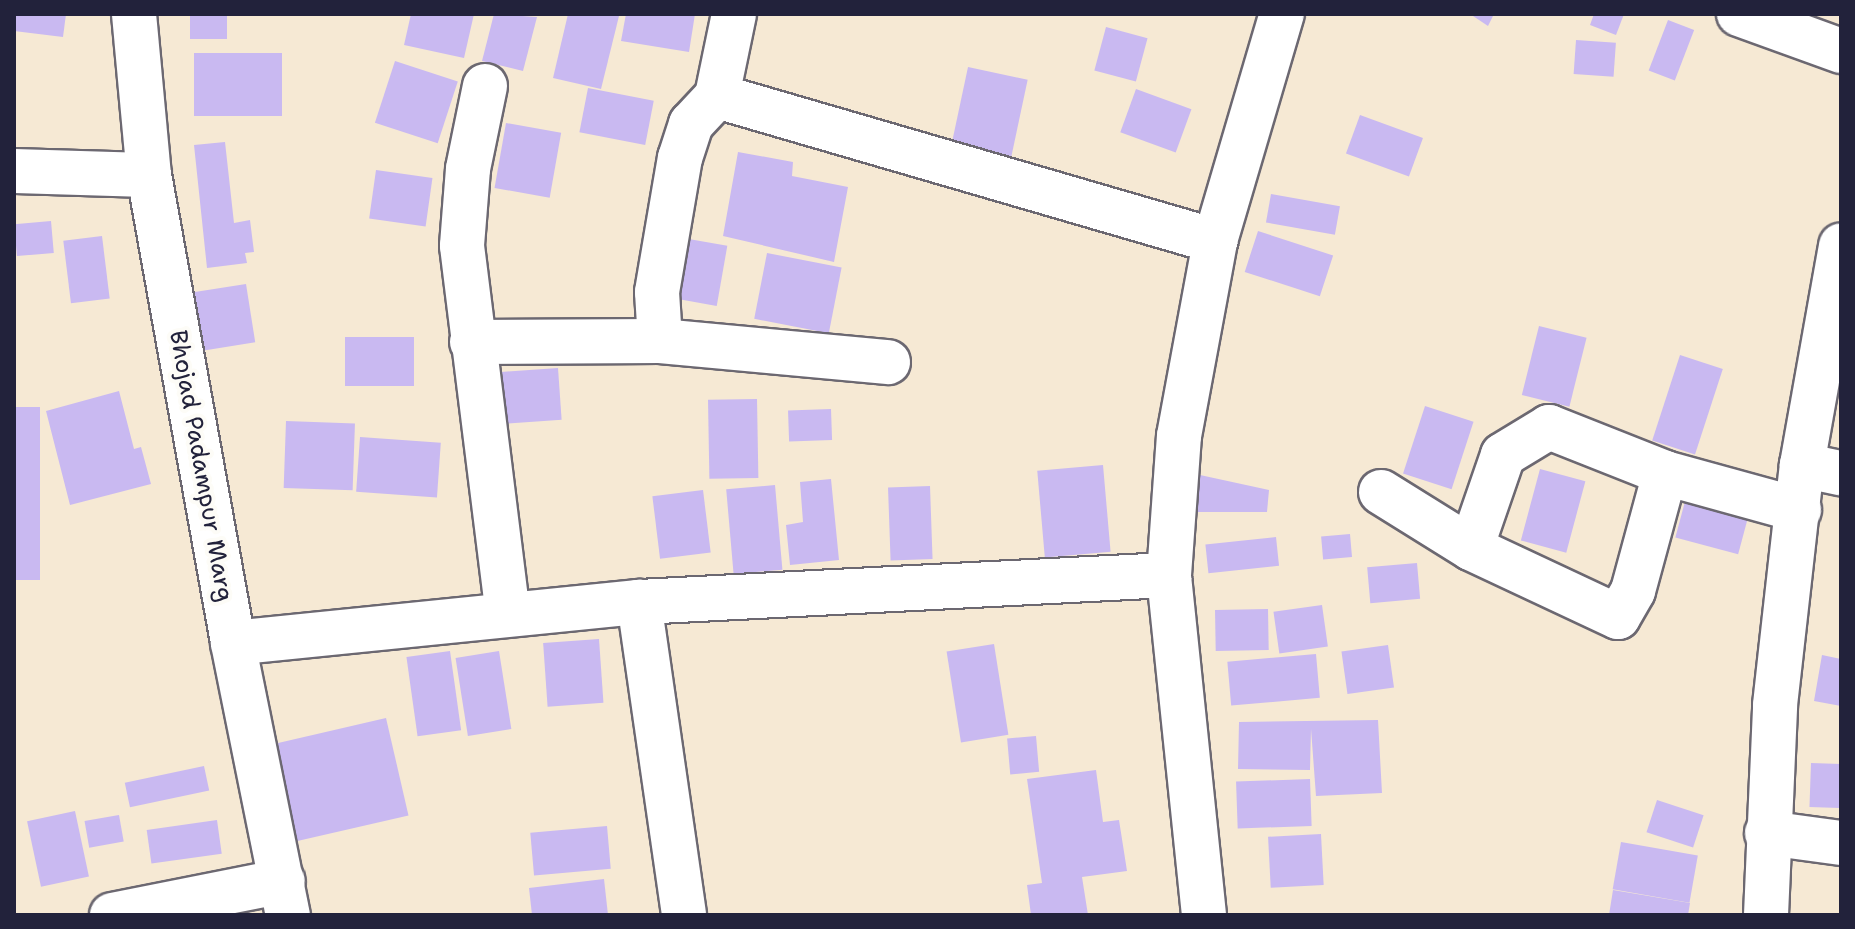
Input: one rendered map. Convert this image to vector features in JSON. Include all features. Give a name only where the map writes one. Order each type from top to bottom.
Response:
[{"type":"street","name":"Bhojad Padampur Marg","points":[[134,14],[149,175],[233,643],[285,898]]},
{"type":"street","points":[[660,341],[657,292],[680,158],[691,124],[717,96],[734,14]]},
{"type":"street","points":[[1204,915],[1169,575],[1179,436],[1215,241],[1282,14]]},
{"type":"street","points":[[1739,14],[1841,51]]},
{"type":"street","points":[[485,86],[468,169],[462,246],[508,613]]},
{"type":"street","points":[[717,96],[1215,241]]},
{"type":"street","points":[[14,171],[149,175]]},
{"type":"street","points":[[1766,915],[1767,833],[1775,705],[1799,510],[1821,469],[1841,245]]},
{"type":"street","points":[[472,342],[660,341],[888,362]]},
{"type":"street","points":[[1471,548],[1503,455],[1549,427],[1665,473],[1799,510]]},
{"type":"street","points":[[1381,492],[1471,548],[1618,617],[1633,591],[1665,473]]},
{"type":"street","points":[[233,643],[639,602],[1169,575]]},
{"type":"street","points":[[639,602],[684,915]]},
{"type":"street","points":[[1767,833],[1841,843]]},
{"type":"street","points":[[112,915],[285,898]]},
{"type":"building","points":[[14,14],[66,14],[63,37],[14,31]]},
{"type":"building","points":[[190,14],[227,14],[227,39],[190,39]]},
{"type":"building","points":[[411,14],[474,14],[464,58],[404,45]]},
{"type":"building","points":[[494,14],[537,17],[523,71],[482,61]]},
{"type":"building","points":[[568,14],[619,16],[601,89],[553,78]]},
{"type":"building","points":[[626,14],[695,14],[689,52],[621,41]]},
{"type":"building","points":[[1470,14],[1494,14],[1488,26]]},
{"type":"building","points":[[1594,14],[1624,14],[1616,35],[1590,25]]},
{"type":"building","points":[[1668,20],[1694,30],[1675,80],[1649,70]]},
{"type":"building","points":[[1106,27],[1148,38],[1136,82],[1094,70]]},
{"type":"building","points":[[1576,40],[1616,43],[1614,77],[1574,74]]},
{"type":"building","points":[[194,53],[282,53],[282,116],[194,116]]},
{"type":"building","points":[[395,61],[458,81],[438,143],[375,123]]},
{"type":"building","points":[[968,67],[1028,80],[1011,160],[951,147]]},
{"type":"building","points":[[588,88],[654,101],[645,145],[579,132]]},
{"type":"building","points":[[1136,89],[1191,109],[1176,152],[1120,132]]},
{"type":"building","points":[[1360,115],[1423,138],[1409,176],[1346,154]]},
{"type":"building","points":[[506,123],[561,133],[550,198],[495,188]]},
{"type":"building","points":[[225,142],[234,223],[250,220],[254,252],[245,253],[247,263],[207,268],[194,145]]},
{"type":"building","points":[[738,152],[793,162],[792,176],[848,187],[834,262],[723,236]]},
{"type":"building","points":[[376,170],[432,178],[426,226],[369,219]]},
{"type":"building","points":[[1271,194],[1340,206],[1335,235],[1266,223]]},
{"type":"building","points":[[51,221],[54,253],[17,256],[14,224]]},
{"type":"building","points":[[1258,231],[1333,255],[1320,296],[1245,272]]},
{"type":"building","points":[[102,236],[110,299],[71,303],[63,241]]},
{"type":"building","points":[[683,238],[727,246],[717,306],[672,298]]},
{"type":"building","points":[[767,253],[842,268],[829,333],[754,319]]},
{"type":"building","points":[[246,284],[255,342],[201,351],[192,293]]},
{"type":"building","points":[[1539,326],[1587,338],[1569,407],[1522,395]]},
{"type":"building","points":[[345,337],[414,337],[414,386],[345,386]]},
{"type":"building","points":[[1680,355],[1723,369],[1695,455],[1652,441]]},
{"type":"building","points":[[558,368],[562,420],[505,424],[501,372]]},
{"type":"building","points":[[119,391],[134,449],[141,447],[151,484],[70,505],[46,411]]},
{"type":"building","points":[[757,399],[758,478],[709,479],[708,400]]},
{"type":"building","points":[[1425,406],[1474,422],[1452,489],[1403,474]]},
{"type":"building","points":[[14,407],[40,407],[40,580],[14,580]]},
{"type":"building","points":[[831,409],[832,440],[789,441],[788,411]]},
{"type":"building","points":[[286,421],[355,423],[353,490],[284,488]]},
{"type":"building","points":[[360,437],[441,443],[437,498],[356,492]]},
{"type":"building","points":[[1103,465],[1111,552],[1045,557],[1037,471]]},
{"type":"building","points":[[1540,469],[1585,481],[1566,553],[1521,540]]},
{"type":"building","points":[[1200,475],[1269,490],[1267,512],[1196,512]]},
{"type":"building","points":[[831,479],[839,560],[790,565],[786,525],[803,522],[800,482]]},
{"type":"building","points":[[775,485],[782,570],[734,574],[726,489]]},
{"type":"building","points":[[930,486],[933,559],[891,560],[888,487]]},
{"type":"building","points":[[703,490],[711,553],[660,559],[652,496]]},
{"type":"building","points":[[1687,494],[1750,511],[1738,554],[1675,537]]},
{"type":"building","points":[[1350,534],[1352,557],[1323,559],[1321,537]]},
{"type":"building","points":[[1276,537],[1279,566],[1208,573],[1205,544]]},
{"type":"building","points":[[1417,563],[1420,599],[1370,603],[1367,567]]},
{"type":"building","points":[[1322,605],[1328,647],[1279,653],[1273,612]]},
{"type":"building","points":[[1268,609],[1269,650],[1216,651],[1215,610]]},
{"type":"building","points":[[599,639],[603,703],[548,707],[543,643]]},
{"type":"building","points":[[994,644],[1008,735],[961,742],[947,652]]},
{"type":"building","points":[[1388,645],[1394,688],[1347,694],[1341,652]]},
{"type":"building","points":[[450,651],[461,730],[418,736],[406,657]]},
{"type":"building","points":[[499,651],[511,729],[468,736],[456,658]]},
{"type":"building","points":[[1316,654],[1320,698],[1231,706],[1227,662]]},
{"type":"building","points":[[1822,655],[1841,659],[1841,706],[1814,701]]},
{"type":"building","points":[[386,718],[408,815],[297,841],[275,744]]},
{"type":"building","points":[[1378,720],[1382,793],[1316,796],[1311,729],[1310,770],[1238,769],[1239,722]]},
{"type":"building","points":[[1036,736],[1039,772],[1010,774],[1007,739]]},
{"type":"building","points":[[1811,763],[1841,764],[1839,808],[1809,807]]},
{"type":"building","points":[[204,766],[209,790],[130,807],[125,783]]},
{"type":"building","points":[[1096,770],[1103,822],[1119,820],[1127,871],[1082,877],[1088,915],[1031,915],[1027,885],[1042,883],[1027,779]]},
{"type":"building","points":[[1310,779],[1312,826],[1238,829],[1236,782]]},
{"type":"building","points":[[1657,800],[1704,815],[1693,847],[1646,832]]},
{"type":"building","points":[[75,811],[89,877],[41,887],[27,821]]},
{"type":"building","points":[[119,815],[124,842],[89,848],[85,821]]},
{"type":"building","points":[[217,820],[222,854],[151,864],[147,830]]},
{"type":"building","points":[[607,826],[611,869],[534,876],[530,833]]},
{"type":"building","points":[[1321,834],[1324,885],[1271,888],[1268,837]]},
{"type":"building","points":[[1621,842],[1698,856],[1689,903],[1613,889]]},
{"type":"building","points":[[604,879],[608,915],[532,915],[529,888]]},
{"type":"building","points":[[1613,890],[1690,903],[1688,915],[1609,915]]}]
